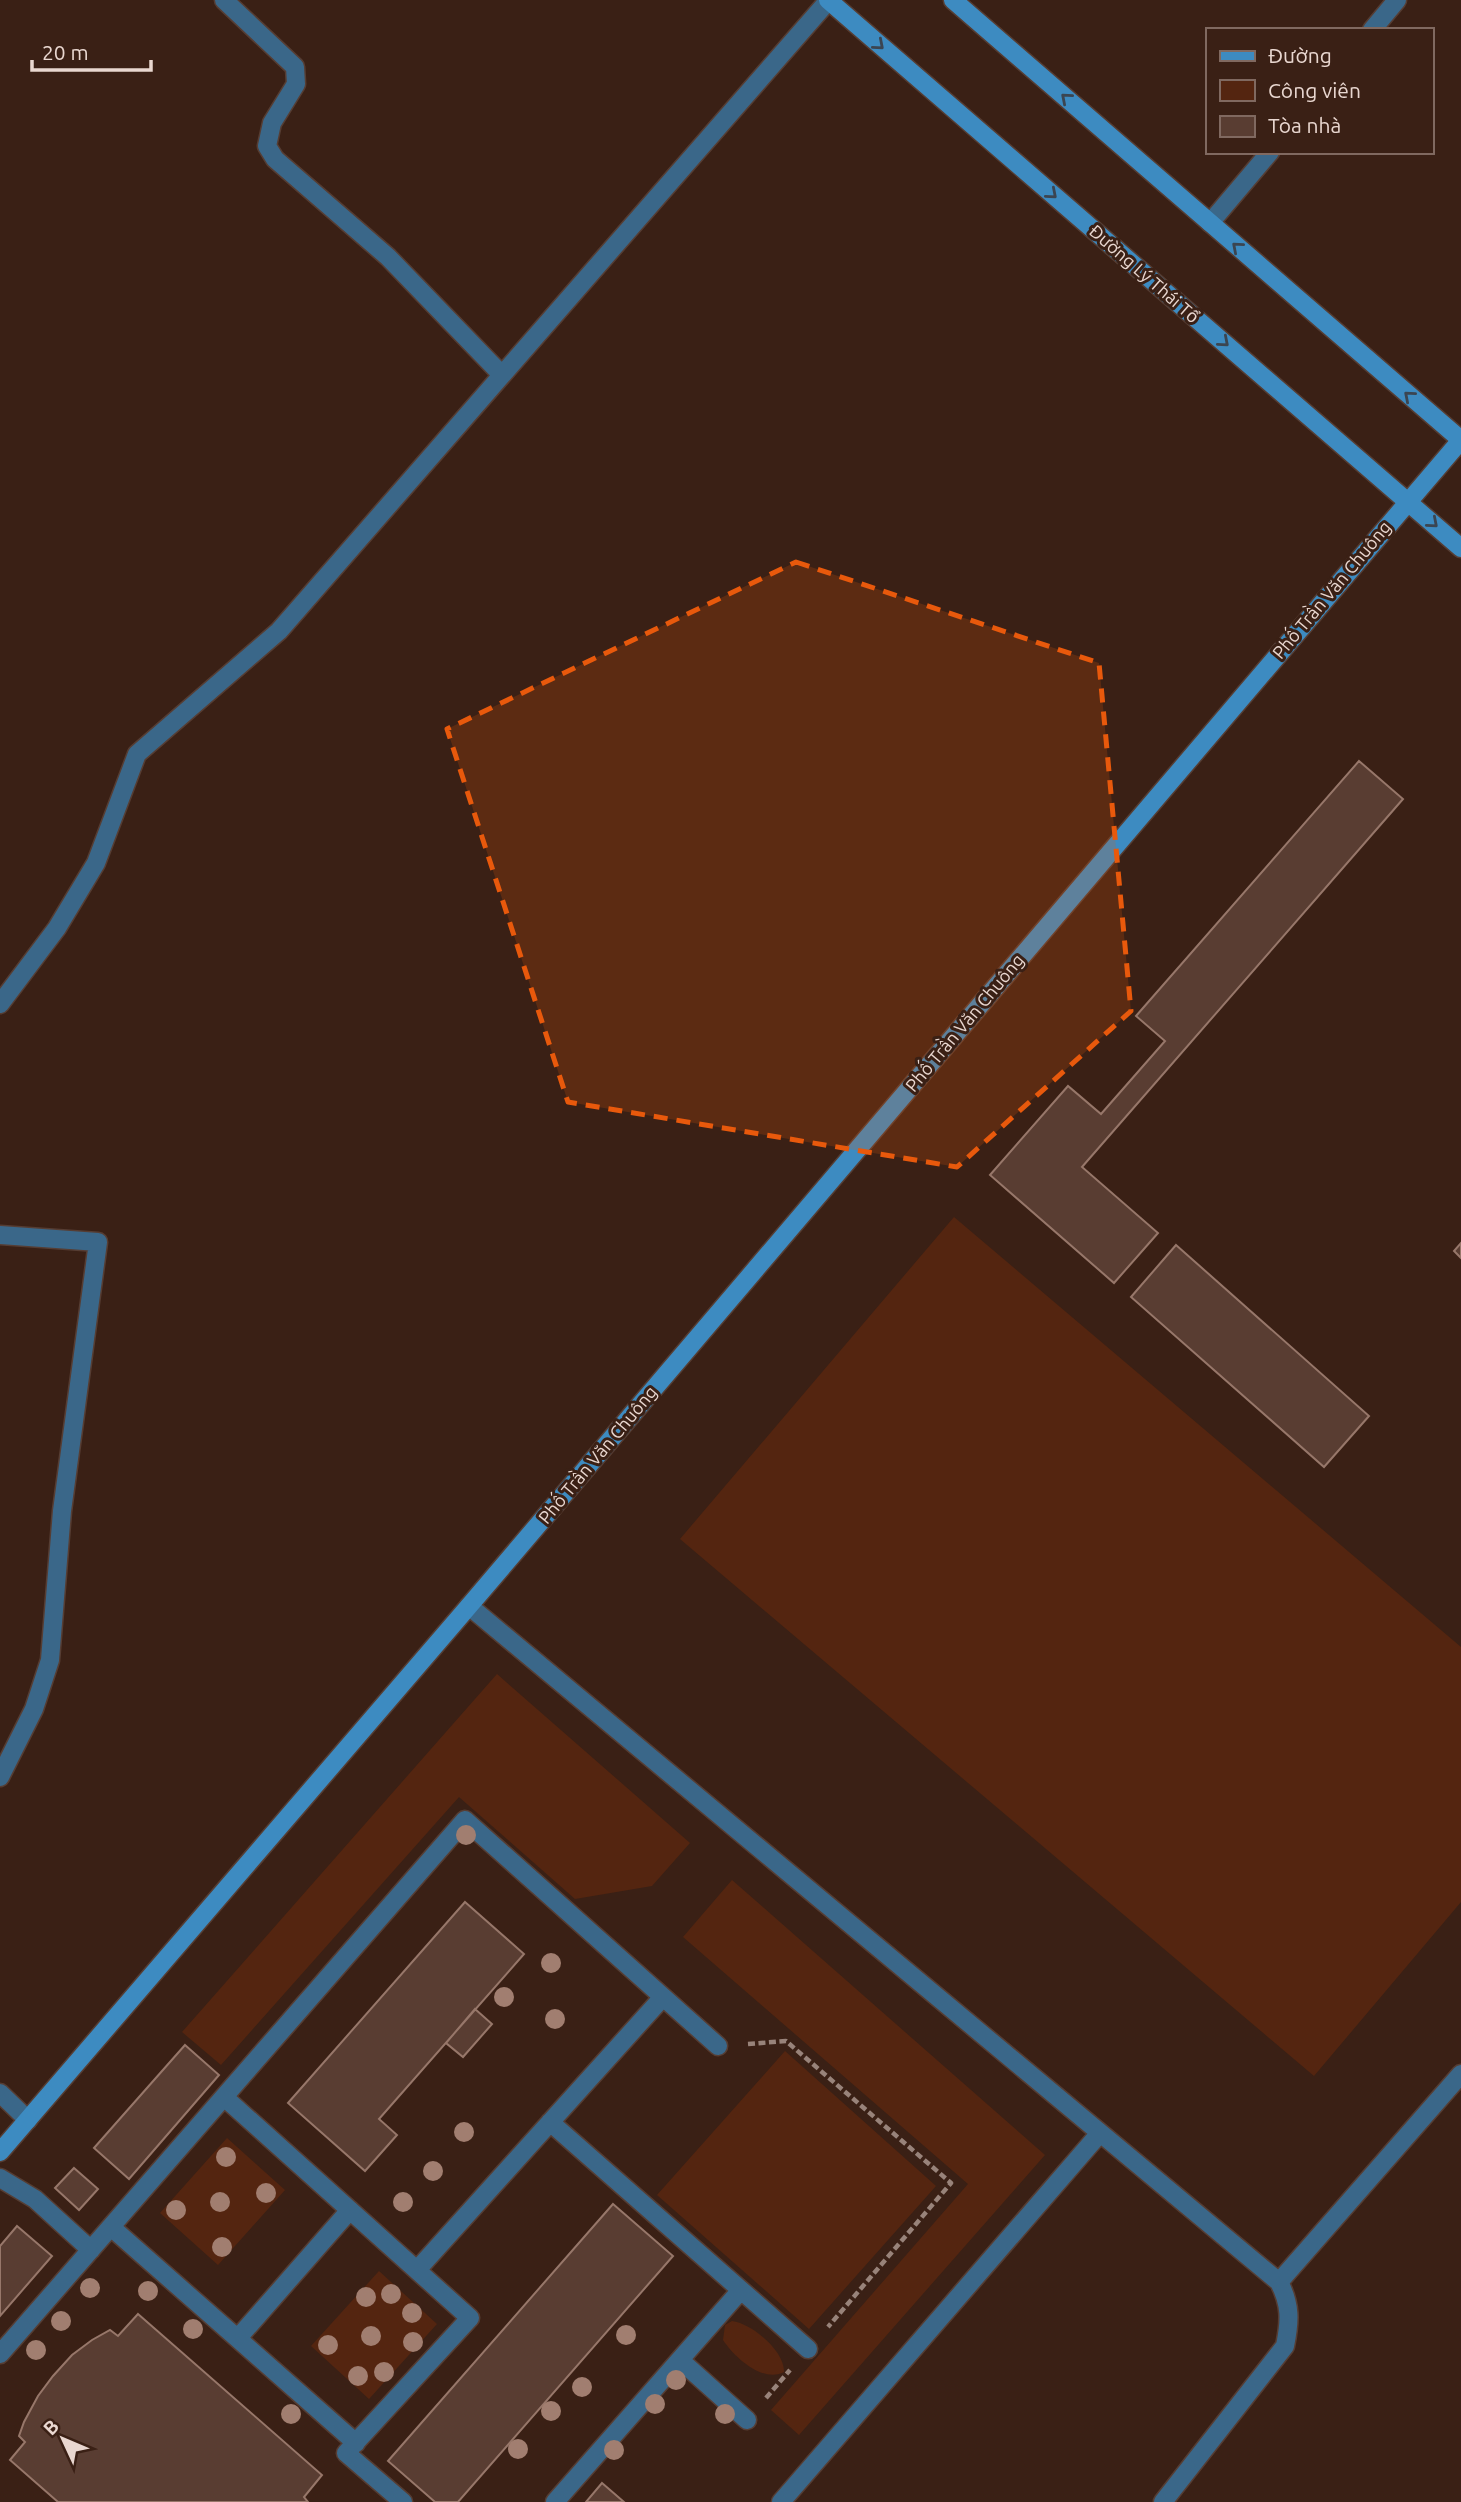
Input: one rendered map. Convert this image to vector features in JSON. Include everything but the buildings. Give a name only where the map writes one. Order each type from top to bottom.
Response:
[{"type":"street","points":[[224,0],[295,67],[296,84],[272,123],[267,146],[275,159],[388,257],[502,375]]},
{"type":"street","points":[[0,1004],[51,937],[96,863],[137,754],[279,631],[828,0]]},
{"type":"street","name":"Đường Lý Thái Tổ","points":[[828,0],[1461,548]]},
{"type":"street","points":[[953,0],[1461,440]]},
{"type":"street","points":[[1375,28],[1397,0]]},
{"type":"street","points":[[1210,223],[1267,154]]},
{"type":"street","name":"Phố Trần Văn Chuông","points":[[0,2152],[469,1606],[1461,440]]},
{"type":"street","points":[[0,1235],[98,1242],[62,1511],[50,1660],[34,1709],[0,1777]]},
{"type":"street","points":[[469,1606],[1279,2282],[1288,2299],[1290,2322],[1284,2346],[1163,2502]]},
{"type":"street","points":[[0,2354],[465,1819],[718,2046]]},
{"type":"street","points":[[417,2270],[663,1997]]},
{"type":"street","points":[[1279,2282],[1461,2074]]},
{"type":"street","points":[[0,2093],[28,2120]]},
{"type":"street","points":[[224,2097],[470,2318],[346,2453],[393,2499]]},
{"type":"street","points":[[550,2122],[808,2349]]},
{"type":"street","points":[[780,2502],[1100,2133]]},
{"type":"street","points":[[0,2178],[35,2199],[91,2250]]},
{"type":"street","points":[[238,2338],[350,2210]]},
{"type":"street","points":[[111,2227],[356,2442]]},
{"type":"street","points":[[555,2502],[741,2290]]},
{"type":"street","points":[[680,2360],[747,2420]]},
{"type":"path","points":[[718,2046],[786,2040],[951,2183],[747,2420]]},
{"type":"highlighted area","points":[[796,562],[1099,663],[1131,1011],[957,1167],[568,1102],[447,729]]},
{"type":"green space","points":[[954,1217],[1461,1647],[1461,1902],[1314,2076],[680,1539]]},
{"type":"green space","points":[[497,1674],[690,1843],[652,1886],[575,1899],[459,1797],[221,2065],[182,2032]]},
{"type":"green space","points":[[732,1880],[1045,2155],[799,2435],[771,2410],[968,2184],[683,1937]]},
{"type":"green space","points":[[785,2051],[936,2186],[809,2329],[657,2195]]},
{"type":"green space","points":[[227,2138],[285,2190],[218,2265],[160,2213]]},
{"type":"green space","points":[[379,2271],[437,2324],[369,2399],[311,2346]]},
{"type":"green space","points":[[732,2321],[748,2327],[766,2339],[779,2355],[784,2372],[767,2374],[742,2361],[723,2340],[725,2325]]}]
